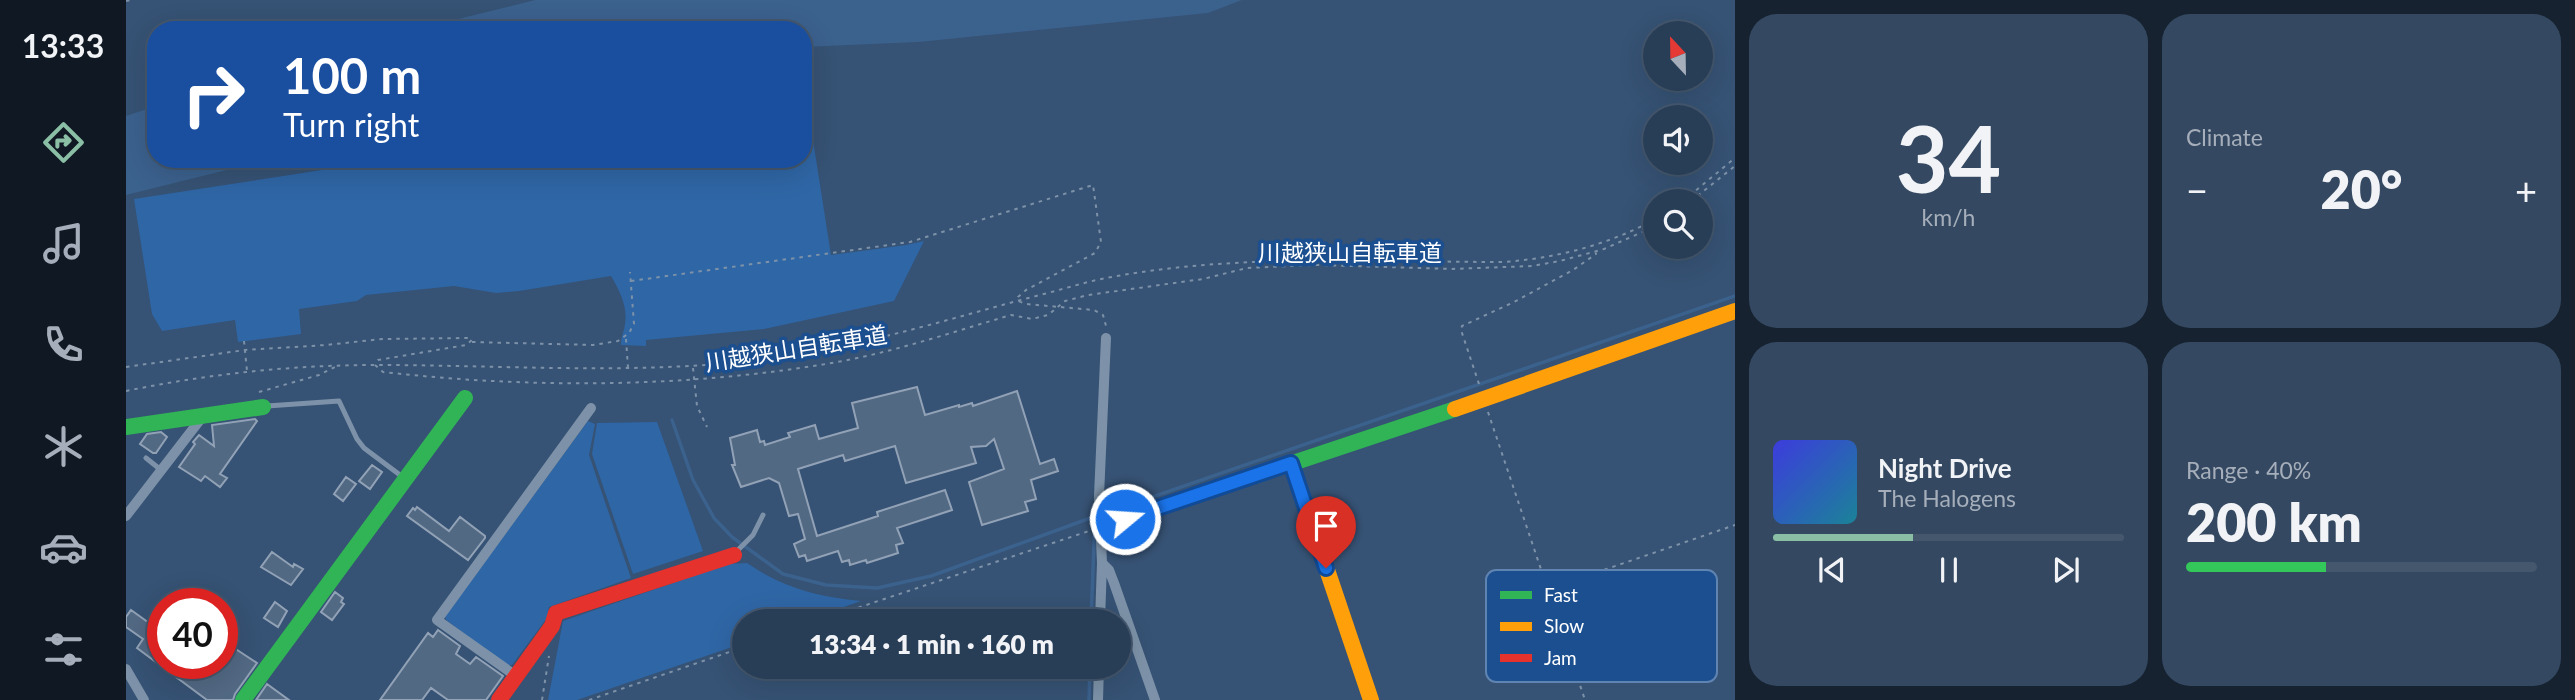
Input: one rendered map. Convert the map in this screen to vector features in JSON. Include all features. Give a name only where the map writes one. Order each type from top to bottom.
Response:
[{"type":"street","points":[[1101,527],[1735,311]]},
{"type":"street","points":[[1100,609],[1102,563],[1099,496],[1106,338]]},
{"type":"street","points":[[243,700],[465,398]]},
{"type":"street","points":[[126,426],[206,413],[260,400]]},
{"type":"street","points":[[516,676],[437,620],[591,408]]},
{"type":"street","points":[[126,516],[206,413]]},
{"type":"street","points":[[1291,463],[1371,700]]},
{"type":"street","points":[[499,700],[552,626],[556,614],[736,553]]},
{"type":"street","points":[[1102,563],[1109,570],[1155,700]]},
{"type":"street","points":[[126,668],[144,700]]},
{"type":"street","points":[[1098,700],[1099,679]]},
{"type":"lane","points":[[260,400],[339,401],[364,448],[407,480]]},
{"type":"lane","points":[[146,458],[162,470]]},
{"type":"lane","points":[[736,553],[763,515]]},
{"type":"path","points":[[126,1],[131,0]]},
{"type":"path","points":[[1698,189],[1735,158]]},
{"type":"path","points":[[1706,189],[1735,166]]},
{"type":"path","points":[[631,281],[910,242],[1093,185],[1101,242],[1095,253],[1026,290],[1018,297],[1018,301]]},
{"type":"path","points":[[126,391],[179,380],[338,366],[628,369],[759,360],[848,345],[1105,278],[1224,262],[1332,259],[1503,262],[1555,257],[1594,246],[1643,225]]},
{"type":"path","name":"川越狭山自転車道","points":[[375,365],[383,372],[500,380],[643,382],[748,375],[842,361],[1011,315],[1032,319],[1048,314],[1065,301],[1097,293],[1203,279],[1247,268],[1315,265],[1451,269],[1532,266],[1597,251],[1643,232]]},
{"type":"path","points":[[1542,570],[1461,330],[1462,326],[1573,270],[1596,254],[1594,246]]},
{"type":"path","points":[[375,365],[378,360],[472,342],[593,345],[625,338],[634,324],[630,272]]},
{"type":"path","points":[[1018,301],[1100,312],[1105,321],[1106,338]]},
{"type":"path","points":[[126,367],[245,350],[382,339],[467,338],[472,342]]},
{"type":"path","points":[[625,338],[628,369]]},
{"type":"path","points":[[244,341],[247,373]]},
{"type":"path","points":[[260,400],[270,387],[318,375],[338,366]]},
{"type":"path","points":[[693,366],[697,406],[707,427]]},
{"type":"path","points":[[1604,570],[1735,525]]},
{"type":"path","points":[[854,609],[1101,527]]},
{"type":"path","points":[[589,700],[732,651]]},
{"type":"path","points":[[542,700],[549,653]]},
{"type":"path","points":[[1579,682],[1585,700]]},
{"type":"shaded area","points":[[535,0],[1242,0],[1208,13],[919,42],[812,47],[812,21],[450,21]]},
{"type":"shaded area","points":[[147,109],[147,168],[235,168],[126,195],[126,116]]},
{"type":"shaded area","points":[[812,134],[831,255],[924,241],[894,301],[764,329],[646,340],[646,346],[621,345],[625,311],[611,276],[496,293],[454,286],[366,295],[357,301],[299,309],[301,334],[238,342],[235,320],[162,331],[152,314],[134,199],[335,168],[812,168]]},
{"type":"shaded area","points":[[588,421],[595,424],[589,455],[631,578],[549,607],[547,618],[512,665],[506,665],[446,620],[445,616]]},
{"type":"shaded area","points":[[657,422],[703,551],[633,574],[592,454],[597,423]]},
{"type":"shaded area","points":[[747,563],[774,579],[802,590],[861,601],[838,609],[732,609],[732,647],[577,700],[548,700],[563,621],[728,564]]},
{"type":"building","points":[[917,387],[925,415],[959,405],[972,403],[973,406],[1017,391],[1040,464],[1054,459],[1058,471],[1031,480],[1036,499],[1025,502],[1028,511],[982,525],[969,482],[1004,469],[994,439],[986,446],[971,447],[976,463],[906,483],[895,446],[845,461],[843,455],[798,469],[817,536],[878,516],[877,512],[945,490],[952,510],[897,528],[903,543],[896,545],[898,553],[867,563],[866,560],[850,565],[849,560],[842,562],[838,551],[807,561],[805,555],[799,557],[794,544],[805,539],[798,514],[789,516],[779,483],[769,478],[741,487],[732,465],[735,465],[730,438],[757,430],[760,442],[764,441],[765,445],[790,437],[788,433],[815,425],[819,439],[858,428],[852,403]]},
{"type":"building","points":[[255,419],[257,421],[220,474],[227,478],[220,487],[205,476],[201,481],[179,467],[199,435],[214,446],[212,425]]},
{"type":"building","points":[[161,432],[167,437],[156,453],[140,444],[147,434]]},
{"type":"building","points":[[372,465],[382,472],[370,489],[359,481]]},
{"type":"building","points":[[346,477],[356,484],[343,501],[334,494]]},
{"type":"building","points":[[417,507],[449,531],[460,517],[485,538],[468,560],[407,516]]},
{"type":"building","points":[[272,552],[293,567],[294,564],[303,569],[291,585],[261,567]]},
{"type":"building","points":[[335,592],[343,598],[341,602],[344,604],[332,620],[321,612]]},
{"type":"building","points":[[275,602],[287,611],[278,627],[264,618]]},
{"type":"building","points":[[131,610],[147,622],[147,655],[137,648],[143,639],[126,627],[126,617]]},
{"type":"building","points":[[438,630],[460,646],[456,654],[470,664],[476,657],[503,676],[486,700],[448,700],[431,688],[422,700],[380,700],[428,633],[433,637]]},
{"type":"building","points":[[238,651],[257,663],[233,700],[207,700],[179,679],[238,679]]},
{"type":"building","points":[[267,684],[289,700],[256,700]]},
{"type":"waterway","points":[[1103,514],[1735,296]]},
{"type":"waterway","points":[[672,420],[693,480],[714,518],[732,537],[783,574],[826,585],[877,588],[931,576],[1096,516]]},
{"type":"waterway","points":[[1091,609],[1095,517]]},
{"type":"waterway","points":[[1089,700],[1090,679]]},
{"type":"traffic: fast","points":[[243,700],[465,398]]},
{"type":"traffic: fast","points":[[126,427],[263,407]]},
{"type":"traffic: fast","points":[[1101,527],[1455,409]]},
{"type":"traffic: slow","points":[[1455,409],[1735,311]]},
{"type":"traffic: slow","points":[[1291,463],[1371,700]]},
{"type":"traffic: jam","points":[[499,700],[552,626],[556,613],[734,555]]},
{"type":"route","points":[[1125,519],[1291,463],[1326,568]]}]
